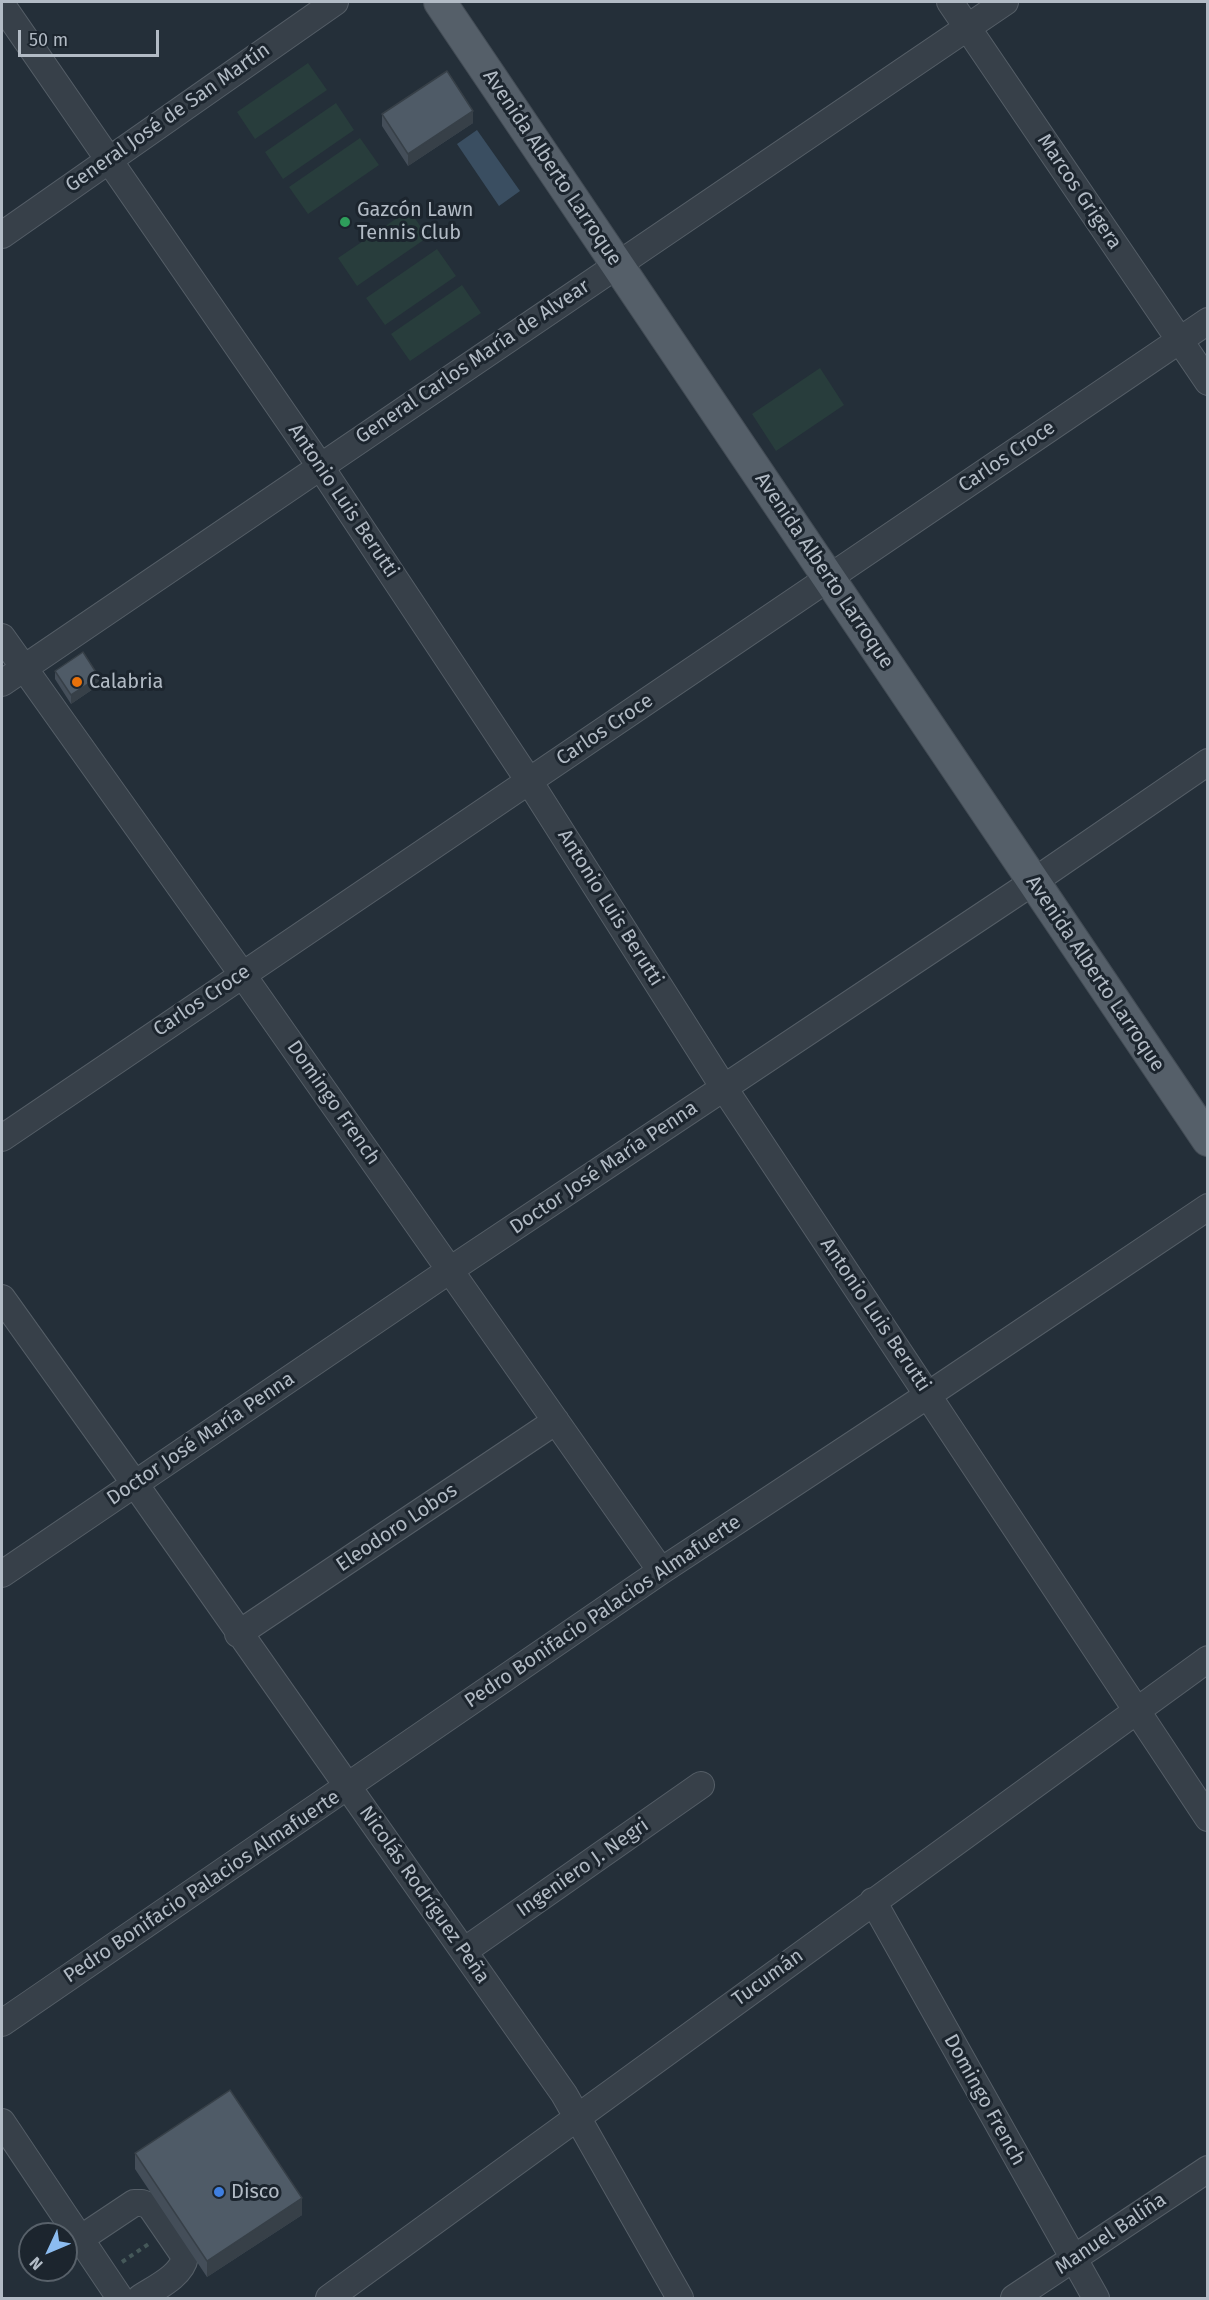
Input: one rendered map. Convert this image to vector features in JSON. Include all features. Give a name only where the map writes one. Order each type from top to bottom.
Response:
[{"type":"main road","name":"Avenida Alberto Larroque","points":[[440,2],[1208,1140]]},
{"type":"street","name":"General José de San Martín","points":[[2,235],[335,2]]},
{"type":"street","name":"Marcos Grigera","points":[[950,2],[1208,382]]},
{"type":"street","name":"General Carlos María de Alvear","points":[[2,683],[1005,2]]},
{"type":"street","name":"Antonio Luis Berutti","points":[[2,5],[320,466],[529,781],[724,1088],[1208,1818]]},
{"type":"street","name":"Carlos Croce","points":[[2,1138],[1208,321]]},
{"type":"street","name":"Domingo French","points":[[2,637],[242,974],[661,1571]]},
{"type":"street","name":"Doctor José María Penna","points":[[2,1574],[450,1270],[1034,882],[1208,762]]},
{"type":"street","name":"Pedro Bonifacio Palacios Almafuerte","points":[[2,2023],[661,1571],[1208,1207]]},
{"type":"street","name":"Nicolás Rodríguez Peña","points":[[2,1298],[564,2094],[680,2298]]},
{"type":"street","name":"Eleodoro Lobos","points":[[238,1634],[556,1421]]},
{"type":"street","name":"Tucumán","points":[[329,2298],[1208,1659]]},
{"type":"street","name":"Ingeniero J. Negri","points":[[464,1951],[701,1785]]},
{"type":"street","name":"Domingo French","points":[[873,1901],[1096,2298]]},
{"type":"street","points":[[2,2122],[120,2298]]},
{"type":"street","name":"Manuel Baliña","points":[[1014,2298],[1208,2169]]},
{"type":"street","points":[[80,2239],[134,2203],[150,2206],[185,2257],[184,2266],[141,2298]]},
{"type":"path","points":[[104,2274],[168,2232]]},
{"type":"green space","points":[[308,63],[327,90],[255,139],[237,112]]},
{"type":"green space","points":[[336,103],[354,130],[283,179],[265,152]]},
{"type":"green space","points":[[360,138],[379,165],[308,214],[289,187]]},
{"type":"green space","points":[[409,210],[428,237],[357,286],[338,258]]},
{"type":"green space","points":[[437,249],[456,276],[385,325],[366,298]]},
{"type":"green space","points":[[462,285],[481,313],[410,361],[391,334]]},
{"type":"green space","points":[[820,368],[844,405],[776,451],[752,414]]},
{"type":"water","points":[[477,130],[520,191],[499,206],[457,144]]},
{"type":"building","points":[[447,71],[473,111],[408,154],[382,114]]},
{"type":"building","name":"Calabria","points":[[83,652],[99,677],[71,695],[55,671]]},
{"type":"building","name":"Disco","points":[[230,2090],[302,2198],[207,2261],[135,2153]]},
{"type":"place","name":"Gazcón Lawn Tennis Club","points":[[345,222]]},
{"type":"place","name":"Calabria","points":[[77,682]]},
{"type":"place","name":"Disco","points":[[219,2192]]}]
